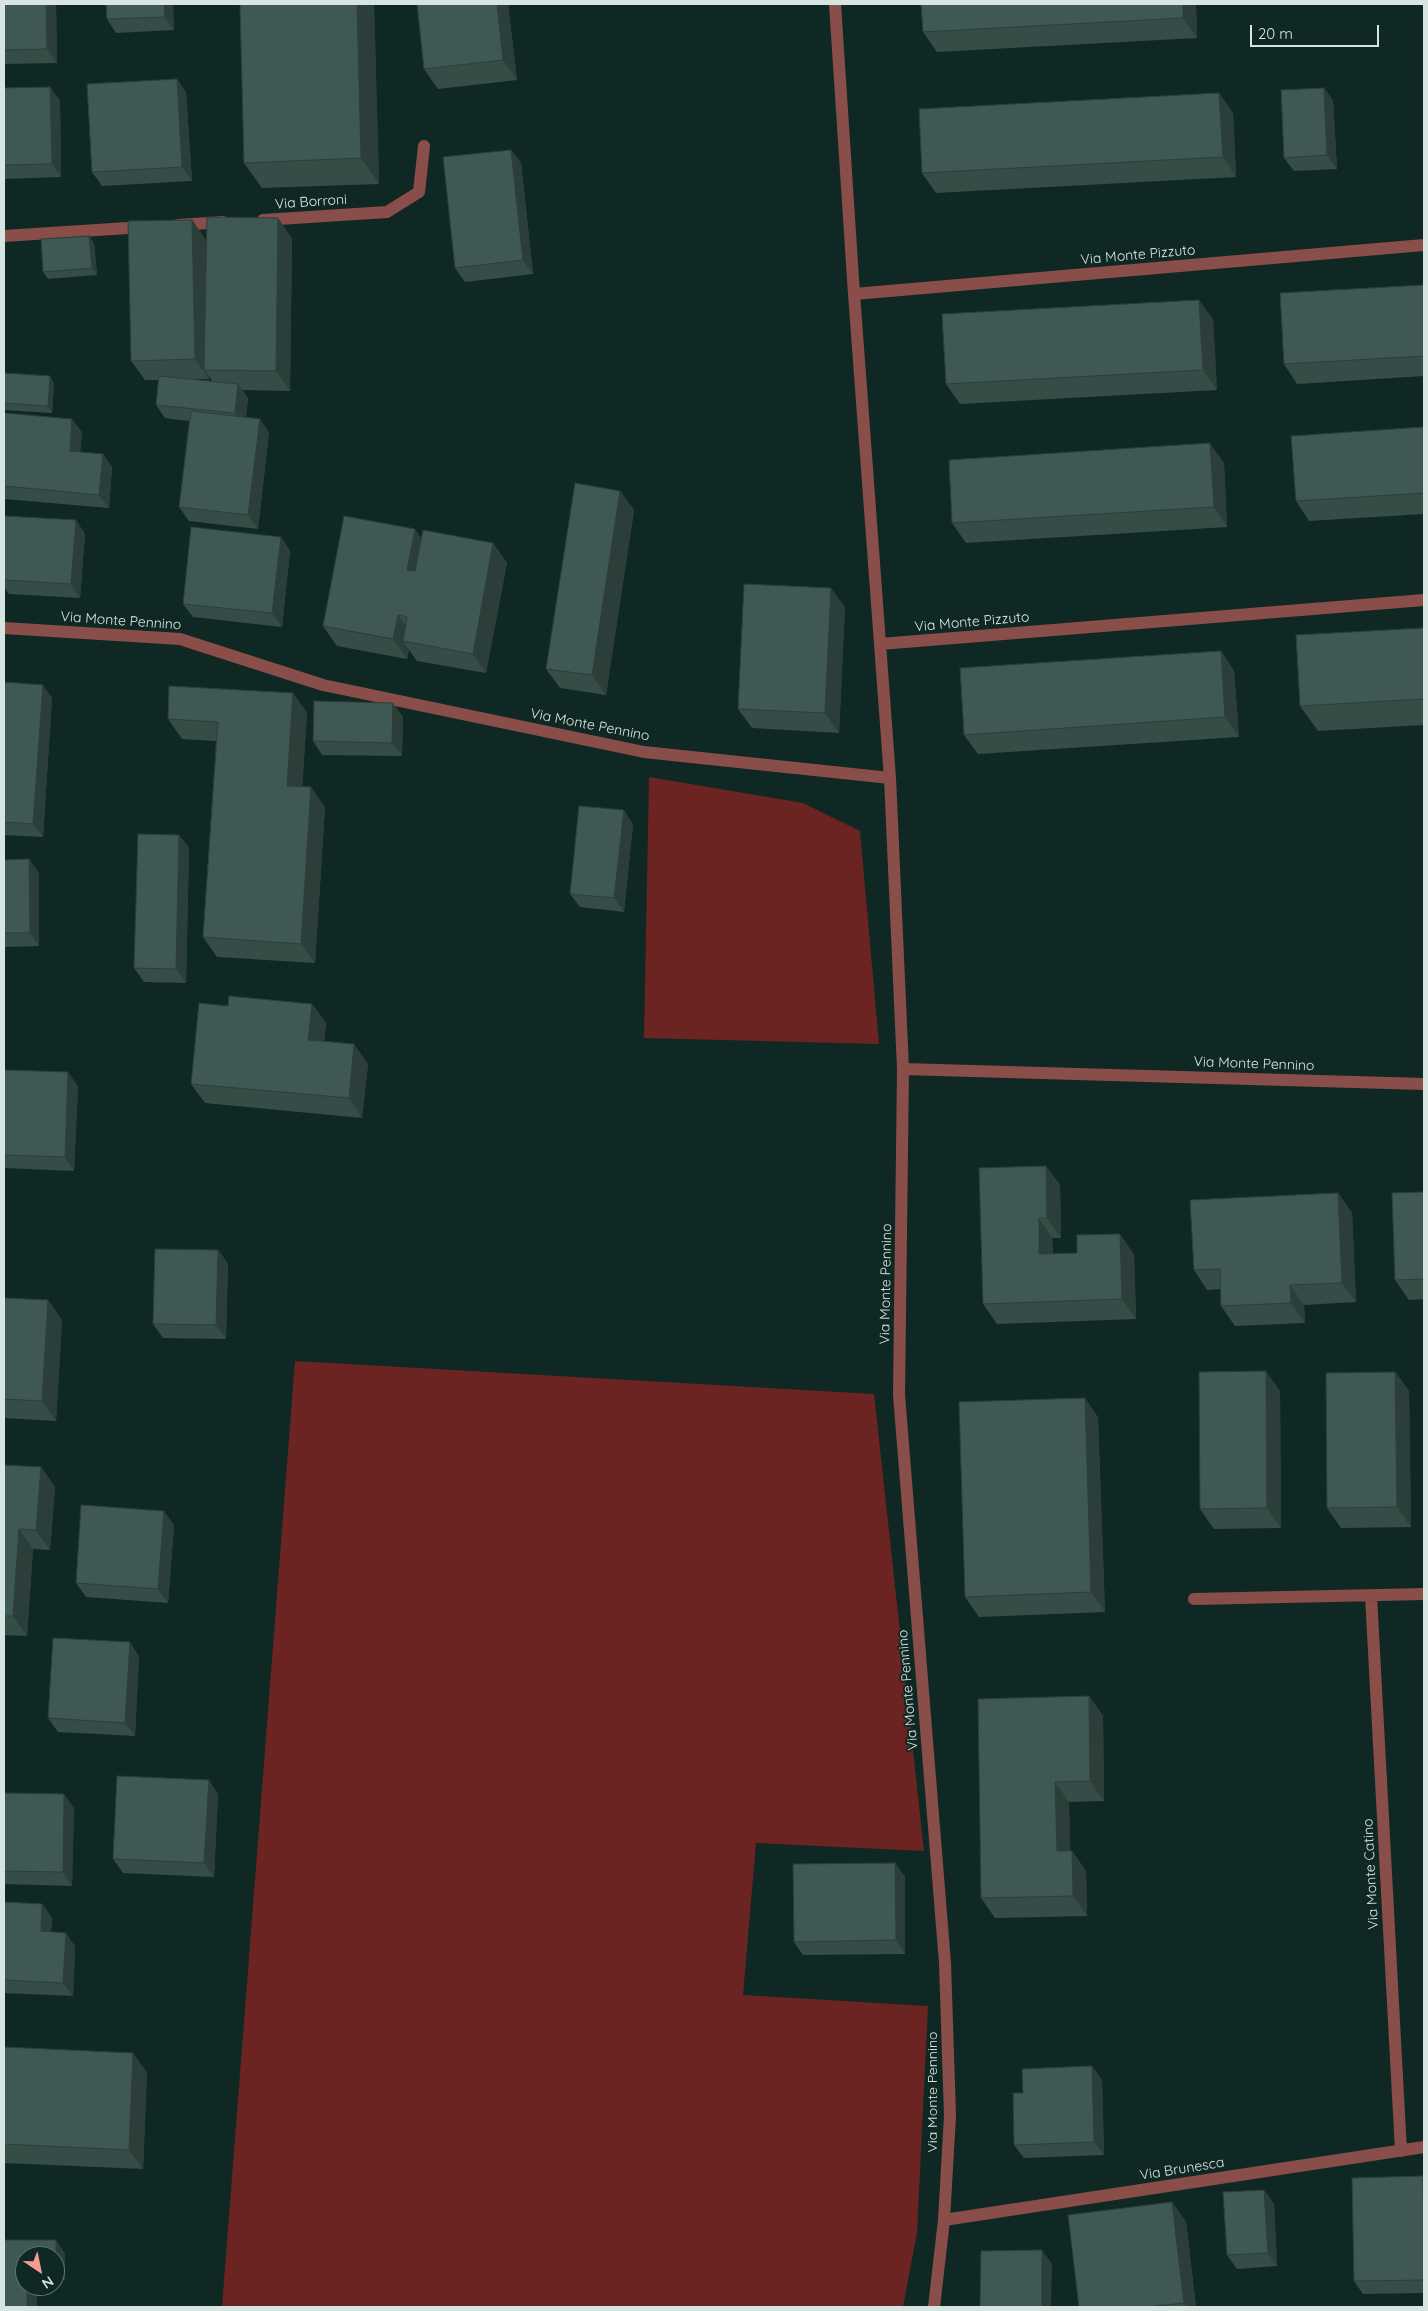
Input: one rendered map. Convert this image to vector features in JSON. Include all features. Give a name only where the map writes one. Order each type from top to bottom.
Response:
[{"type":"street","points":[[836,4],[854,294],[890,778]]},
{"type":"street","name":"Via Borroni","points":[[4,236],[387,212],[419,192],[424,146]]},
{"type":"street","name":"Via Monte Pizzuto","points":[[854,294],[1424,245]]},
{"type":"street","name":"Via Monte Pizzuto","points":[[880,644],[1424,600]]},
{"type":"street","name":"Via Monte Pennino","points":[[4,628],[180,639],[323,686],[644,752],[890,778],[903,1069],[899,1395],[945,1964],[950,2116],[944,2220],[934,2307]]},
{"type":"street","name":"Via Monte Pennino","points":[[903,1069],[1424,1084]]},
{"type":"street","points":[[1194,1599],[1424,1594]]},
{"type":"street","name":"Via Monte Catino","points":[[1371,1596],[1401,2151]]},
{"type":"street","name":"Via Brunesca","points":[[944,2220],[1424,2147]]},
{"type":"shaded area","points":[[649,777],[803,803],[860,831],[879,1044],[644,1038]]},
{"type":"shaded area","points":[[295,1361],[874,1394],[924,1851],[756,1843],[743,1995],[928,2006],[917,2233],[903,2307],[222,2307]]},
{"type":"building","points":[[4,4],[46,4],[47,49],[4,50]]},
{"type":"building","points":[[106,4],[164,4],[165,17],[107,19]]},
{"type":"building","points":[[240,4],[357,4],[361,158],[244,163]]},
{"type":"building","points":[[417,4],[497,4],[503,60],[424,69]]},
{"type":"building","points":[[921,4],[1183,4],[1183,18],[923,32]]},
{"type":"building","points":[[177,79],[182,167],[92,172],[87,84]]},
{"type":"building","points":[[50,87],[52,164],[4,165],[4,88]]},
{"type":"building","points":[[1324,88],[1327,155],[1284,158],[1281,90]]},
{"type":"building","points":[[1219,93],[1223,157],[922,173],[919,109]]},
{"type":"building","points":[[511,150],[523,260],[455,268],[443,157]]},
{"type":"building","points":[[207,217],[278,218],[276,371],[204,370]]},
{"type":"building","points":[[192,220],[195,359],[131,361],[128,221]]},
{"type":"building","points":[[89,236],[92,268],[43,272],[41,239]]},
{"type":"building","points":[[1424,285],[1424,356],[1284,364],[1280,293]]},
{"type":"building","points":[[1199,300],[1203,370],[946,384],[942,314]]},
{"type":"building","points":[[4,373],[50,376],[48,406],[4,403]]},
{"type":"building","points":[[159,376],[238,384],[235,413],[156,405]]},
{"type":"building","points":[[191,411],[260,419],[248,515],[179,507]]},
{"type":"building","points":[[4,413],[72,419],[70,451],[103,454],[99,495],[4,486]]},
{"type":"building","points":[[1424,427],[1424,493],[1296,501],[1291,436]]},
{"type":"building","points":[[1210,443],[1214,507],[952,523],[949,460]]},
{"type":"building","points":[[575,483],[620,491],[592,675],[546,669]]},
{"type":"building","points":[[4,516],[76,520],[71,584],[4,580]]},
{"type":"building","points":[[344,516],[415,529],[407,570],[415,571],[423,530],[493,543],[473,654],[403,641],[407,617],[398,615],[393,639],[323,626]]},
{"type":"building","points":[[191,527],[281,537],[272,613],[183,604]]},
{"type":"building","points":[[744,584],[831,588],[825,713],[738,709]]},
{"type":"building","points":[[1424,628],[1424,699],[1300,706],[1296,635]]},
{"type":"building","points":[[1221,651],[1225,717],[964,735],[960,668]]},
{"type":"building","points":[[4,682],[43,685],[33,824],[4,822]]},
{"type":"building","points":[[169,686],[293,693],[287,786],[311,787],[301,944],[203,937],[218,722],[168,719]]},
{"type":"building","points":[[314,701],[393,703],[392,743],[313,741]]},
{"type":"building","points":[[579,806],[624,810],[614,898],[570,894]]},
{"type":"building","points":[[138,834],[179,835],[176,969],[134,968]]},
{"type":"building","points":[[29,859],[30,933],[4,933],[4,860]]},
{"type":"building","points":[[229,996],[312,1004],[308,1040],[354,1044],[349,1098],[191,1084],[199,1003],[228,1006]]},
{"type":"building","points":[[4,1070],[68,1072],[65,1157],[4,1155]]},
{"type":"building","points":[[1046,1166],[1047,1218],[1039,1218],[1039,1254],[1077,1253],[1077,1235],[1120,1234],[1122,1299],[983,1304],[979,1168]]},
{"type":"building","points":[[1424,1192],[1424,1279],[1395,1280],[1392,1193]]},
{"type":"building","points":[[1338,1193],[1342,1283],[1290,1285],[1291,1303],[1221,1306],[1220,1269],[1194,1270],[1190,1200]]},
{"type":"building","points":[[155,1249],[218,1250],[216,1325],[153,1324]]},
{"type":"building","points":[[4,1298],[48,1300],[42,1401],[4,1399]]},
{"type":"building","points":[[1266,1371],[1267,1508],[1200,1509],[1199,1372]]},
{"type":"building","points":[[1395,1372],[1397,1507],[1327,1508],[1326,1373]]},
{"type":"building","points":[[1085,1398],[1091,1592],[965,1597],[959,1402]]},
{"type":"building","points":[[4,1465],[41,1467],[36,1530],[19,1529],[13,1616],[4,1616]]},
{"type":"building","points":[[81,1505],[164,1511],[158,1589],[76,1583]]},
{"type":"building","points":[[53,1638],[130,1642],[125,1723],[48,1718]]},
{"type":"building","points":[[1089,1696],[1090,1781],[1055,1782],[1057,1851],[1072,1851],[1073,1896],[981,1898],[978,1699]]},
{"type":"building","points":[[117,1776],[209,1780],[204,1863],[113,1859]]},
{"type":"building","points":[[4,1793],[64,1794],[63,1872],[4,1871]]},
{"type":"building","points":[[895,1863],[896,1940],[794,1942],[793,1864]]},
{"type":"building","points":[[4,1902],[42,1904],[41,1931],[66,1933],[63,1983],[4,1980]]},
{"type":"building","points":[[4,2047],[133,2053],[129,2150],[4,2144]]},
{"type":"building","points":[[1092,2066],[1094,2142],[1014,2145],[1013,2093],[1023,2093],[1022,2069]]},
{"type":"building","points":[[1423,2176],[1424,2280],[1354,2281],[1352,2178]]},
{"type":"building","points":[[1264,2190],[1268,2253],[1227,2255],[1223,2192]]},
{"type":"building","points":[[1172,2202],[1184,2303],[1147,2307],[1079,2307],[1068,2215]]},
{"type":"building","points":[[4,2240],[56,2240],[56,2246],[15,2246],[15,2296],[27,2296],[27,2307],[4,2307]]},
{"type":"building","points":[[1042,2250],[1042,2307],[980,2307],[981,2251]]}]
